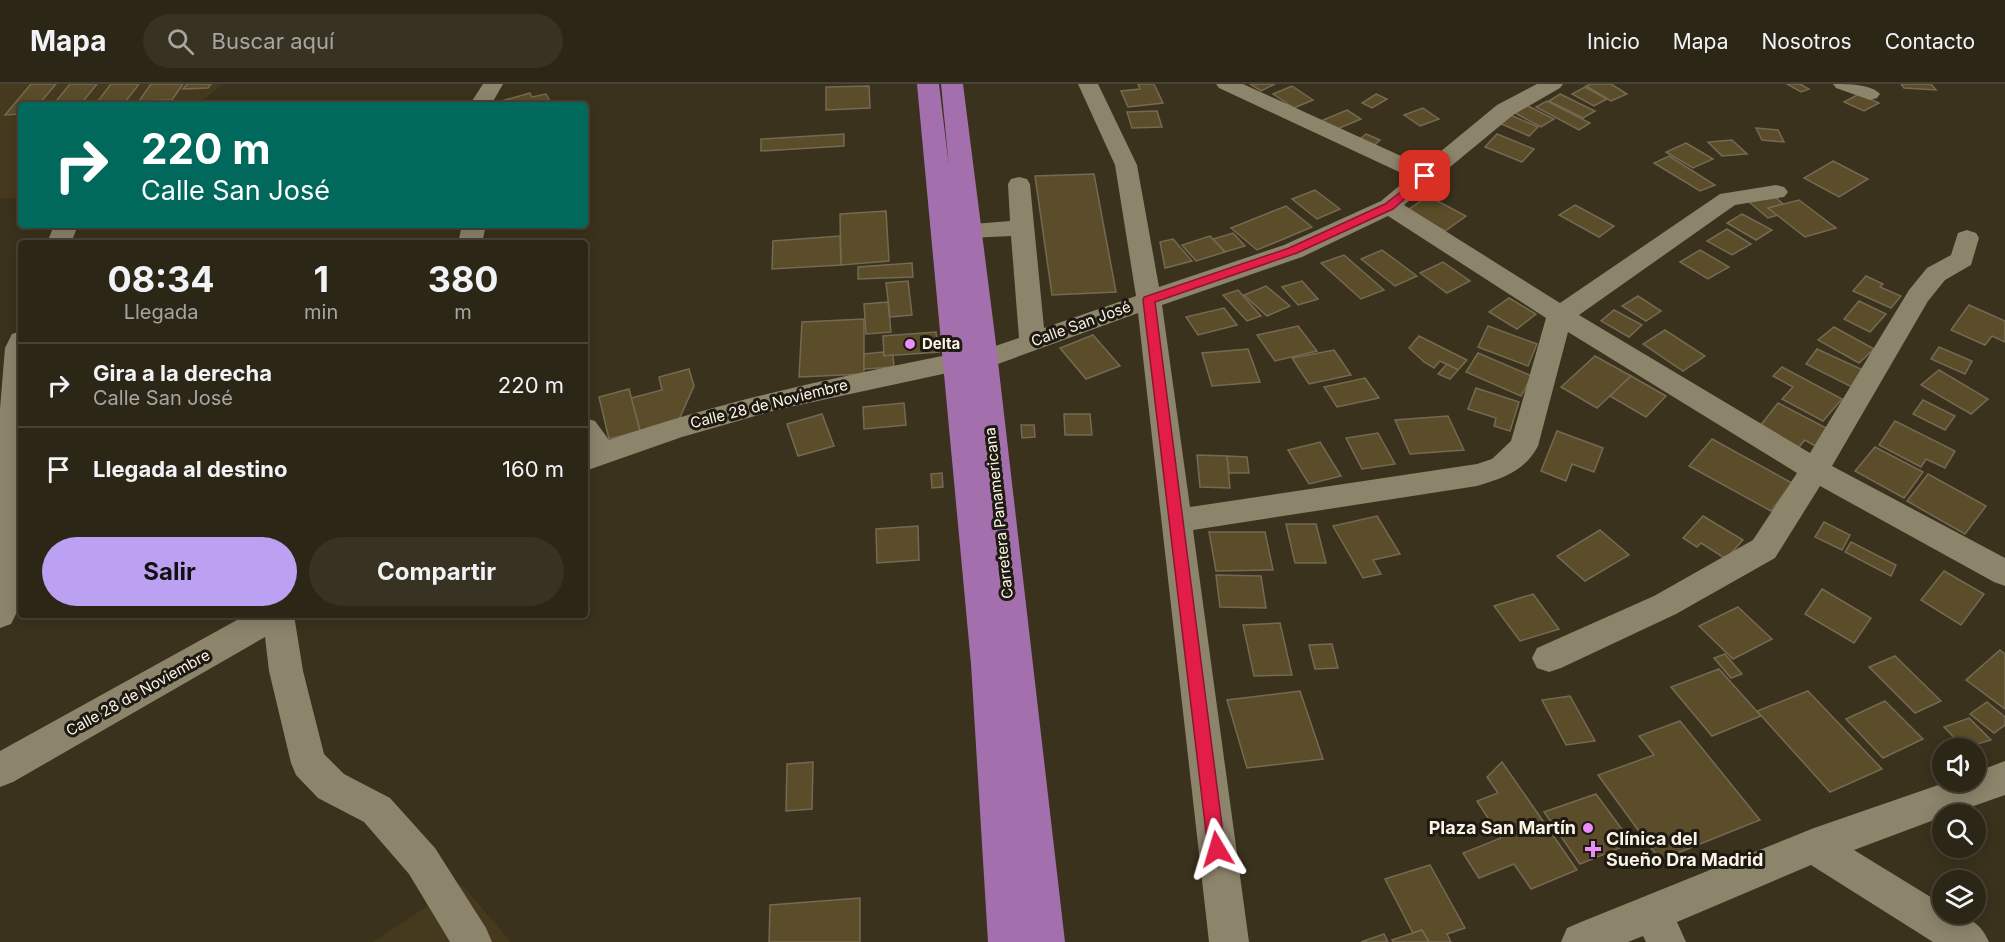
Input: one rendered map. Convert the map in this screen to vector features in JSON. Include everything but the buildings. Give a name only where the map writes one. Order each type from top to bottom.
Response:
[{"type":"highway","name":"Carretera Panamericana","points":[[928,84],[974,353],[1043,942]]},
{"type":"highway","name":"Carretera Panamericana","points":[[952,84],[969,230],[989,664],[1010,942]]},
{"type":"street","points":[[1088,84],[1126,165],[1149,300],[1229,942]]},
{"type":"street","points":[[1226,84],[1425,176]]},
{"type":"street","name":"Calle San José","points":[[974,353],[1032,342],[1293,251],[1389,206],[1505,110],[1553,84]]},
{"type":"street","points":[[1843,84],[1870,94]]},
{"type":"street","points":[[1019,184],[1032,342]]},
{"type":"street","points":[[1175,521],[1477,475],[1502,467],[1524,446],[1560,315],[1728,199],[1776,192]]},
{"type":"street","points":[[1389,206],[1560,315],[1815,470],[2005,573]]},
{"type":"street","points":[[969,230],[1023,228]]},
{"type":"street","points":[[1549,658],[1665,605],[1764,549],[1815,470],[1918,296],[1936,274],[1962,259],[1967,238]]},
{"type":"street","points":[[0,614],[18,348]]},
{"type":"street","name":"Calle 28 de Noviembre","points":[[593,456],[776,400],[974,353]]},
{"type":"street","points":[[588,438],[593,456]]},
{"type":"street","name":"Calle 28 de Noviembre","points":[[0,770],[272,618]]},
{"type":"street","points":[[277,618],[286,671],[309,763],[331,786],[377,810],[422,861],[472,942]]},
{"type":"street","points":[[1581,942],[1659,927],[1814,846],[2005,779]]},
{"type":"street","points":[[1814,846],[1969,942]]},
{"type":"shaded area","points":[[0,84],[223,84],[200,102],[18,102],[18,198],[0,198]]},
{"type":"shaded area","points":[[461,884],[511,942],[373,942]]},
{"type":"place","name":"Delta","points":[[910,344]]},
{"type":"place","name":"Plaza San Martín","points":[[1588,828]]},
{"type":"place","name":"Clínica del Sueño Dra Madrid","points":[[1593,849]]},
{"type":"route","points":[[1217,849],[1149,300],[1293,251],[1389,206],[1425,176]]}]
